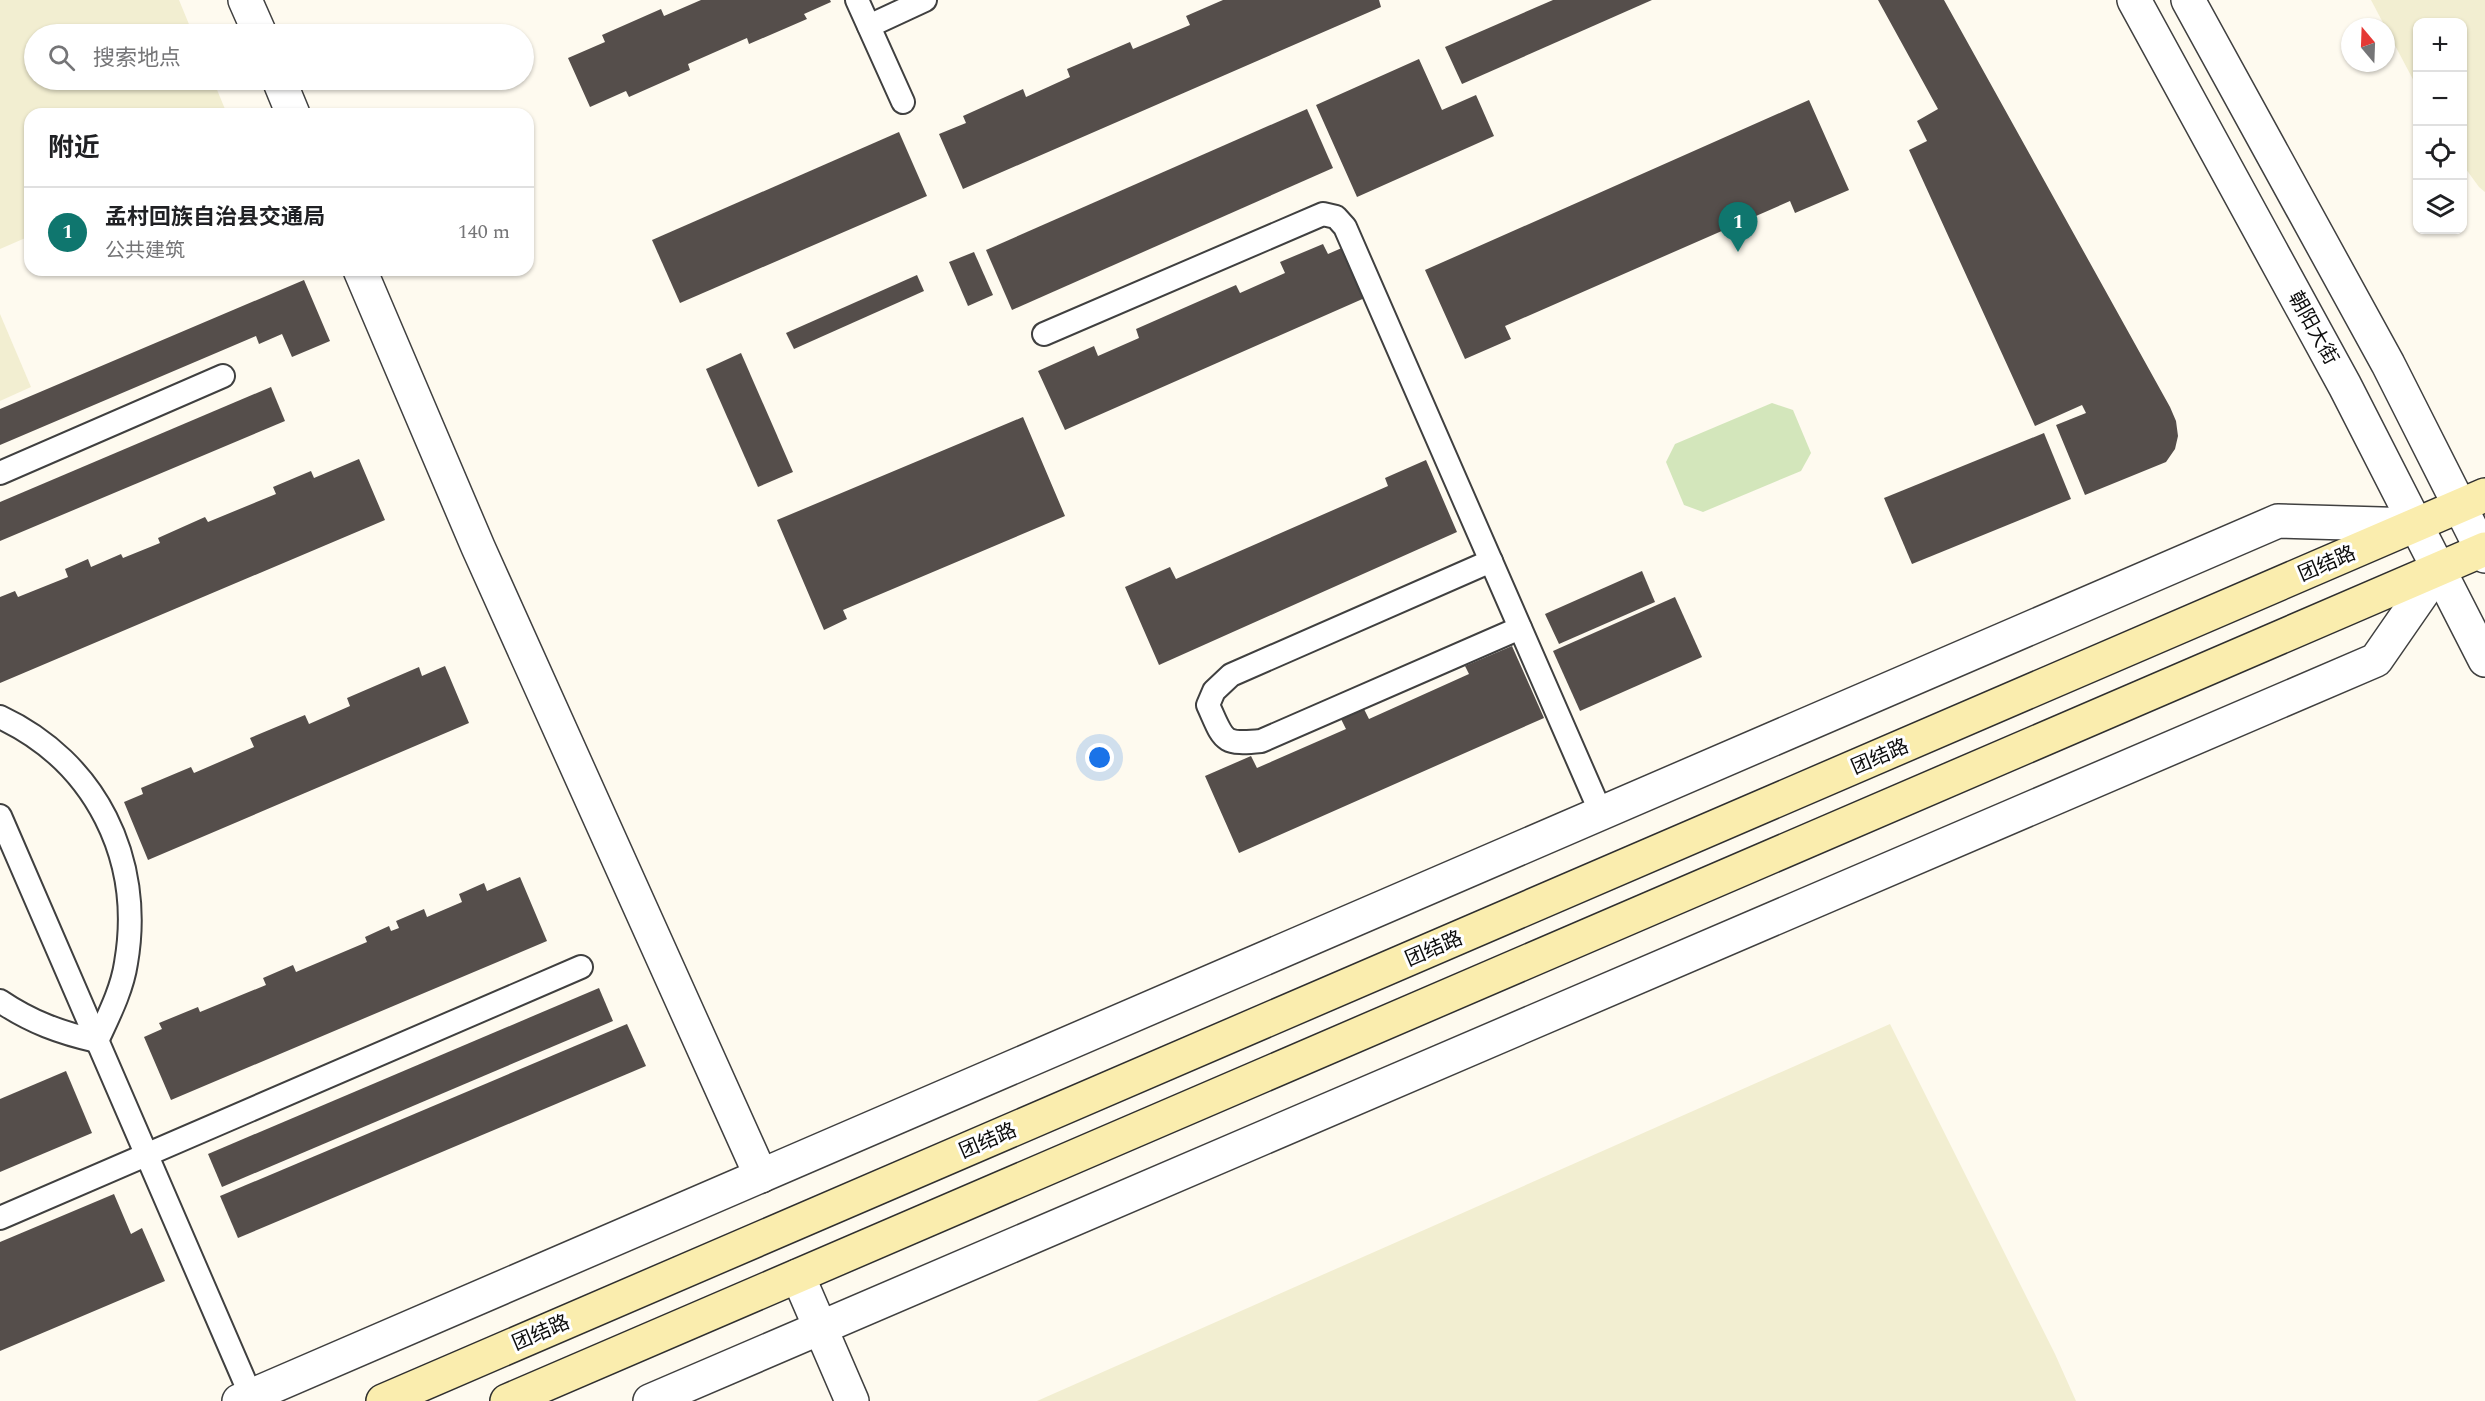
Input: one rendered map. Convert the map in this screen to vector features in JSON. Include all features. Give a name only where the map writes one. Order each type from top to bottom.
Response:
[{"type":"main road","name":"团结路","points":[[382,1401],[2472,501]]},
{"type":"main road","points":[[507,1401],[2439,569],[2484,552]]},
{"type":"street","points":[[245,0],[256,24]]},
{"type":"street","name":"朝阳大街","points":[[2134,0],[2345,386],[2485,660]]},
{"type":"street","points":[[2188,0],[2388,364],[2472,501],[2484,552]]},
{"type":"street","points":[[283,90],[291,108]]},
{"type":"street","points":[[363,276],[478,547],[761,1176]]},
{"type":"street","points":[[245,1399],[2278,521],[2416,525]]},
{"type":"street","points":[[651,1401],[2376,660],[2439,569]]},
{"type":"street","points":[[798,1276],[852,1401]]},
{"type":"lane","points":[[857,0],[903,102]]},
{"type":"lane","points":[[868,26],[925,0]]},
{"type":"lane","points":[[1044,334],[1323,214],[1336,217],[1345,227],[1601,813]]},
{"type":"lane","points":[[0,473],[224,376]]},
{"type":"lane","points":[[1491,561],[1231,675],[1214,691],[1208,705],[1222,737],[1235,743],[1261,741],[1520,628]]},
{"type":"lane","points":[[0,717],[27,730],[69,764],[102,807],[123,857],[131,910],[126,965],[97,1041]]},
{"type":"lane","points":[[0,816],[147,1155],[245,1399]]},
{"type":"lane","points":[[0,1218],[581,967]]},
{"type":"lane","points":[[0,1002],[20,1016],[58,1032],[97,1041]]},
{"type":"shaded area","points":[[0,0],[179,0],[189,24],[24,24],[24,90],[217,90],[225,108],[24,108],[24,239],[0,249]]},
{"type":"shaded area","points":[[2371,0],[2485,0],[2485,192],[2467,170],[2467,18],[2413,18],[2413,79],[2395,45],[2395,18],[2381,18]]},
{"type":"shaded area","points":[[0,314],[31,387],[0,401]]},
{"type":"shaded area","points":[[1890,1024],[2055,1354],[2076,1401],[1037,1401]]},
{"type":"green space","points":[[1772,403],[1793,410],[1811,453],[1801,471],[1703,512],[1684,505],[1666,462],[1675,444]]},
{"type":"building","points":[[701,0],[830,0],[831,2],[804,14],[807,19],[749,44],[747,38],[688,64],[690,70],[629,97],[626,91],[590,107],[568,58],[605,42],[602,35],[661,9],[664,16]]},
{"type":"building","points":[[1223,0],[1379,0],[1381,7],[963,189],[939,134],[966,123],[963,116],[1023,89],[1026,97],[1070,77],[1067,69],[1130,42],[1133,49],[1190,25],[1186,16]]},
{"type":"building","points":[[1553,0],[1652,0],[1462,84],[1445,47]]},
{"type":"building","points":[[1878,0],[1944,0],[2170,407],[2176,421],[2178,436],[2175,449],[2166,462],[2085,495],[2056,425],[2086,413],[2082,405],[2035,426],[1909,150],[1927,141],[1917,121],[1938,109]]},
{"type":"building","points":[[1419,59],[1442,110],[1476,95],[1494,136],[1357,197],[1316,105]]},
{"type":"building","points":[[1809,100],[1849,190],[1795,213],[1790,201],[1505,326],[1511,339],[1465,359],[1425,270]]},
{"type":"building","points":[[1307,109],[1333,168],[1012,310],[986,250]]},
{"type":"building","points":[[899,132],[927,196],[680,303],[652,240]]},
{"type":"building","points":[[1323,244],[1328,254],[1344,247],[1367,297],[1065,430],[1038,371],[1094,346],[1098,356],[1139,338],[1136,329],[1236,285],[1240,293],[1285,273],[1280,262]]},
{"type":"building","points":[[974,252],[993,295],[968,306],[949,262]]},
{"type":"building","points":[[917,275],[924,291],[794,349],[786,333]]},
{"type":"building","points":[[304,280],[330,341],[292,357],[282,334],[259,344],[256,336],[0,445],[0,409]]},
{"type":"building","points":[[741,353],[793,472],[758,487],[706,369]]},
{"type":"building","points":[[271,387],[285,421],[0,541],[0,502]]},
{"type":"building","points":[[1023,417],[1065,516],[843,610],[847,619],[824,630],[777,520]]},
{"type":"building","points":[[2044,433],[2071,499],[1912,564],[1884,498]]},
{"type":"building","points":[[359,459],[385,520],[0,683],[0,597],[15,591],[18,597],[68,577],[65,569],[88,559],[91,567],[121,554],[123,558],[160,543],[158,538],[205,517],[208,522],[276,494],[273,487],[311,471],[314,478]]},
{"type":"building","points":[[1426,460],[1457,532],[1159,665],[1125,587],[1170,567],[1176,579],[1388,486],[1385,478]]},
{"type":"building","points":[[1642,571],[1655,602],[1559,644],[1545,614]]},
{"type":"building","points":[[1675,597],[1702,657],[1580,711],[1553,651]]},
{"type":"building","points":[[1512,646],[1544,718],[1239,853],[1205,776],[1251,756],[1257,768],[1346,729],[1341,719],[1364,709],[1369,719],[1469,674],[1465,666]]},
{"type":"building","points":[[445,666],[469,723],[148,860],[124,802],[143,794],[141,788],[191,767],[194,773],[254,747],[250,738],[305,715],[309,724],[350,706],[347,698],[419,667],[422,676]]},
{"type":"building","points":[[520,877],[547,941],[171,1100],[144,1037],[162,1029],[159,1023],[198,1007],[200,1012],[266,985],[263,978],[293,965],[296,972],[367,942],[365,937],[389,926],[391,931],[399,928],[396,921],[424,909],[427,917],[462,902],[459,894],[484,883],[487,891]]},
{"type":"building","points":[[599,988],[613,1021],[222,1187],[208,1154]]},
{"type":"building","points":[[627,1024],[646,1066],[238,1238],[220,1196]]},
{"type":"building","points":[[66,1071],[92,1133],[0,1172],[0,1099]]},
{"type":"building","points":[[114,1194],[131,1234],[142,1228],[165,1281],[0,1351],[0,1242]]},
{"type":"place","name":"孟村回族自治县交通局","points":[[1738,252]]}]
